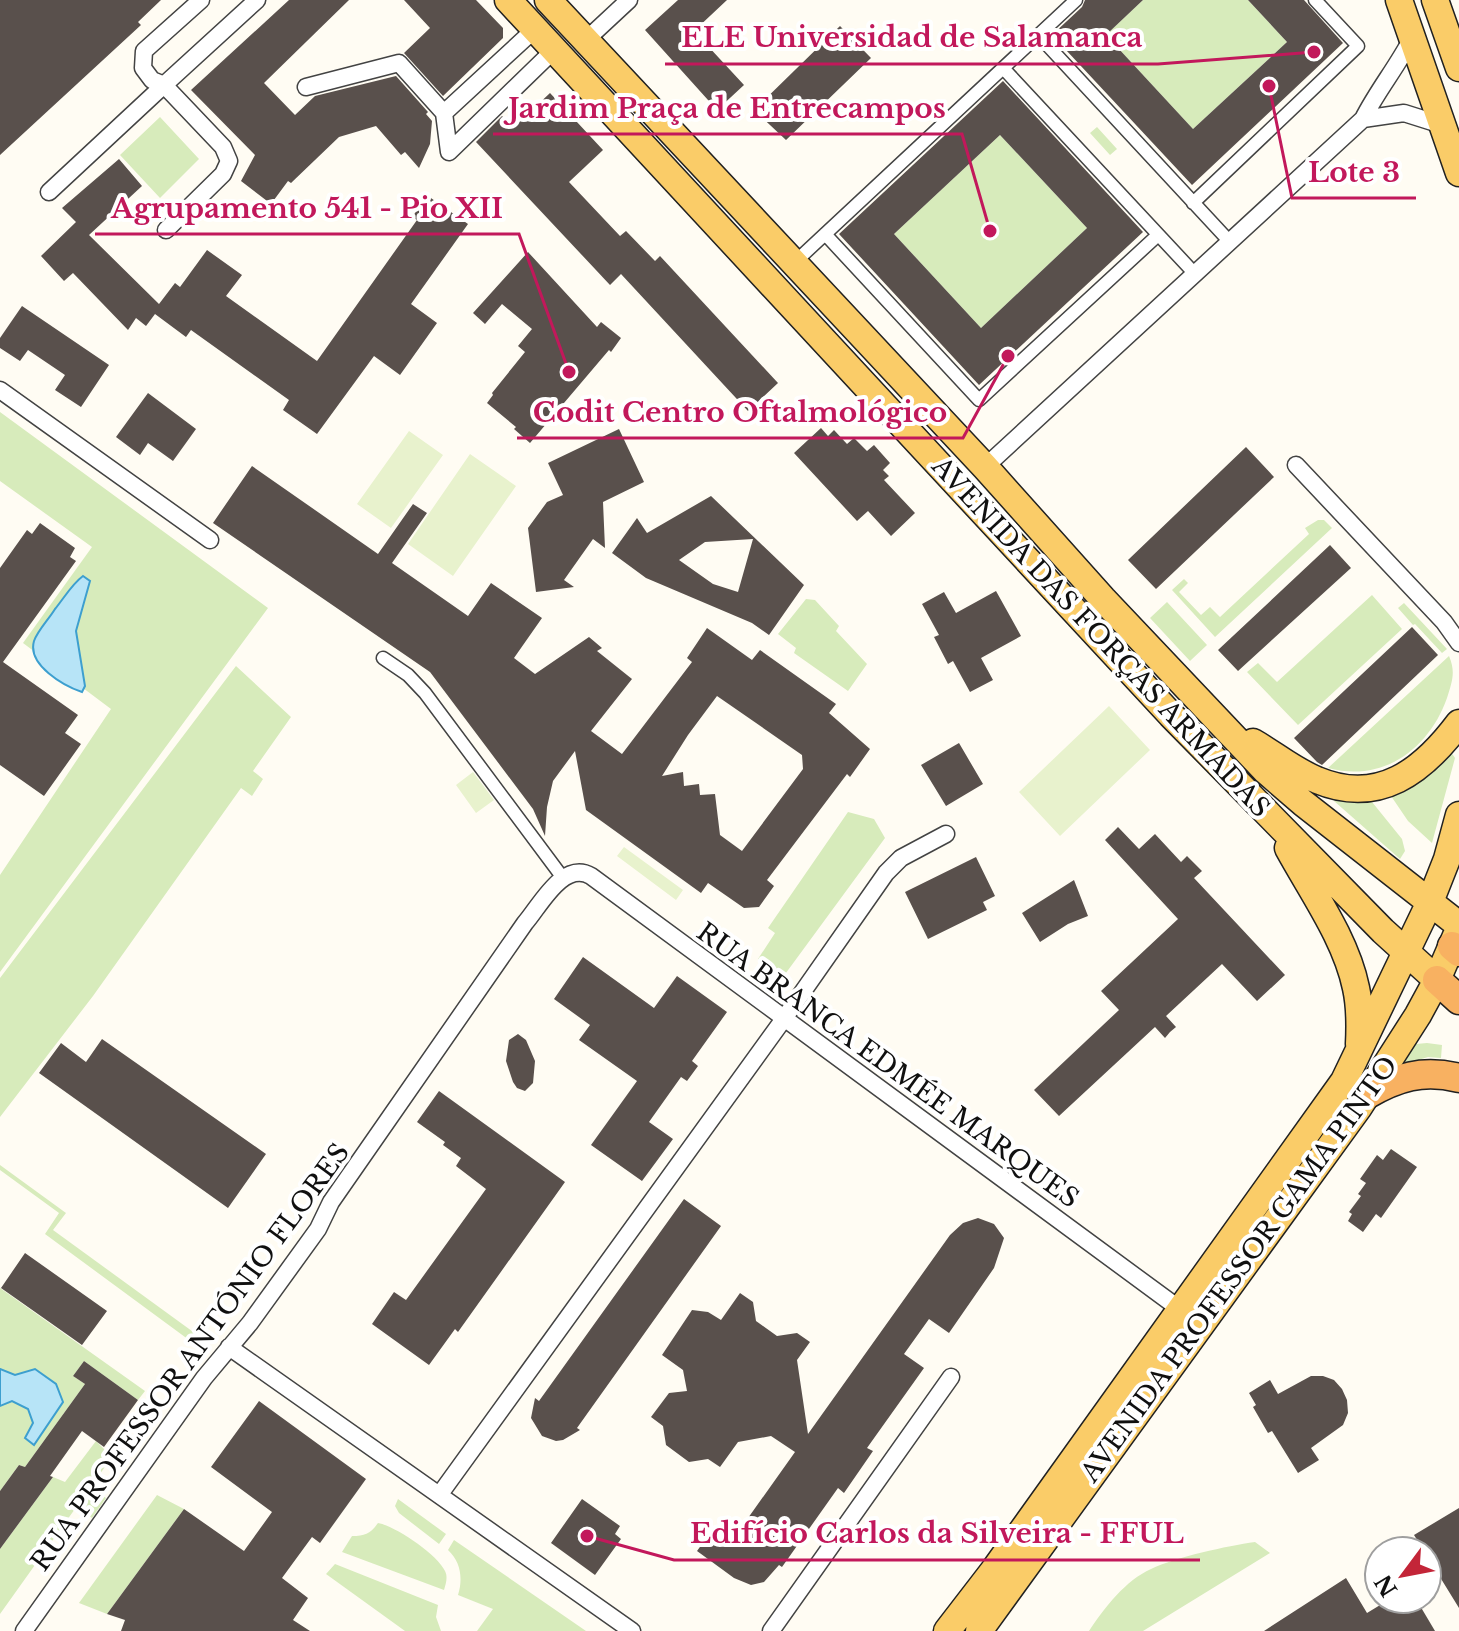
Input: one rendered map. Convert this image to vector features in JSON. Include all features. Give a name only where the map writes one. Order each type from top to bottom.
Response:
[{"type":"highway","name":"AVENIDA DAS FORÇAS ARMADAS","points":[[1437,980],[1459,1000]]},
{"type":"highway","points":[[1366,1095],[1389,1082],[1413,1074],[1430,1073],[1459,1078]]},
{"type":"main road","name":"AVENIDA DAS FORÇAS ARMADAS","points":[[508,0],[1171,715],[1275,823],[1437,980]]},
{"type":"main road","name":"AVENIDA DAS FORÇAS ARMADAS","points":[[548,0],[1266,771],[1430,902],[1457,938]]},
{"type":"main road","points":[[1399,0],[1459,173]]},
{"type":"main road","points":[[1435,0],[1459,68]]},
{"type":"main road","points":[[1219,722],[1294,769],[1316,780],[1348,788],[1383,785],[1416,770],[1439,750],[1459,723]]},
{"type":"main road","name":"AVENIDA PROFESSOR GAMA PINTO","points":[[947,1631],[1331,1101],[1359,1051],[1430,902],[1447,859],[1459,815]]},
{"type":"main road","points":[[1275,823],[1350,968],[1360,1017],[1359,1051]]},
{"type":"main road","points":[[1406,953],[1421,941],[1457,938]]},
{"type":"main road","name":"AVENIDA PROFESSOR GAMA PINTO","points":[[979,1631],[1366,1095],[1437,980],[1457,938]]},
{"type":"street","points":[[166,230],[223,174],[229,161],[223,147],[164,85],[152,80],[142,63],[148,44],[162,36],[201,0]]},
{"type":"street","points":[[49,192],[257,0]]},
{"type":"street","points":[[586,40],[629,0]]},
{"type":"street","points":[[794,263],[1076,0]]},
{"type":"street","points":[[1193,203],[1358,46],[1315,0]]},
{"type":"street","points":[[444,113],[535,29]]},
{"type":"street","points":[[1038,35],[1230,242]]},
{"type":"street","points":[[985,467],[1363,119],[1412,38]]},
{"type":"street","points":[[306,87],[399,63],[444,113],[449,152],[554,50]]},
{"type":"street","points":[[1003,68],[1195,274]]},
{"type":"street","points":[[1363,119],[1404,113],[1442,125]]},
{"type":"street","points":[[825,234],[979,400],[1158,235]]},
{"type":"street","points":[[0,390],[210,540]]},
{"type":"street","points":[[1296,465],[1451,624],[1459,643]]},
{"type":"street","points":[[383,658],[425,693],[563,878]]},
{"type":"street","points":[[440,1494],[889,869],[906,855],[946,834]]},
{"type":"street","name":"RUA BRANCA EDMÉE MARQUES","points":[[563,878],[575,872],[588,874],[1181,1310]]},
{"type":"street","name":"RUA PROFESSOR ANTÓNIO FLORES","points":[[24,1631],[318,1229],[331,1202],[525,923],[563,878]]},
{"type":"street","points":[[229,1347],[632,1631]]},
{"type":"street","points":[[771,1631],[951,1377]]},
{"type":"green space","points":[[1143,0],[1248,0],[1287,42],[1193,129],[1106,35]]},
{"type":"green space","points":[[160,117],[199,159],[160,198],[120,155]]},
{"type":"green space","points":[[1097,127],[1117,149],[1110,155],[1090,133]]},
{"type":"green space","points":[[1000,135],[1087,228],[981,328],[894,234]]},
{"type":"green space","points":[[0,412],[268,608],[0,972],[0,875],[111,709],[23,643],[92,547],[0,481]]},
{"type":"green space","points":[[409,431],[443,455],[391,528],[357,504]]},
{"type":"green space","points":[[470,454],[516,486],[453,576],[408,544]]},
{"type":"green space","points":[[1324,520],[1332,528],[1215,637],[1172,590],[1184,579],[1188,583],[1179,592],[1201,615],[1210,607],[1220,617],[1309,534],[1305,528]]},
{"type":"green space","points":[[1372,595],[1402,629],[1298,725],[1247,672],[1258,663],[1277,682]]},
{"type":"green space","points":[[806,599],[815,600],[839,626],[836,631],[867,664],[848,691],[794,653],[796,648],[778,634]]},
{"type":"green space","points":[[1167,602],[1207,645],[1190,661],[1150,618]]},
{"type":"green space","points":[[1404,603],[1447,649],[1442,653],[1413,625],[1398,608]]},
{"type":"green space","points":[[1449,656],[1453,672],[1447,698],[1429,733],[1416,747],[1385,766],[1367,771],[1328,768]]},
{"type":"green space","points":[[236,666],[291,717],[253,771],[263,779],[252,796],[241,788],[93,996],[0,1117],[0,978]]},
{"type":"green space","points":[[1109,706],[1150,750],[1060,836],[1019,792]]},
{"type":"green space","points":[[1451,752],[1455,758],[1432,843],[1408,821],[1389,793],[1423,777]]},
{"type":"green space","points":[[473,772],[494,800],[476,813],[456,785]]},
{"type":"green space","points":[[1368,797],[1402,839],[1405,851],[1400,859],[1334,801],[1334,798]]},
{"type":"green space","points":[[848,812],[874,819],[885,838],[783,977],[758,959],[775,933],[768,928]]},
{"type":"green space","points":[[624,847],[683,890],[676,900],[617,856]]},
{"type":"green space","points":[[1416,1044],[1442,1045],[1441,1058],[1428,1057],[1402,1065]]},
{"type":"green space","points":[[0,1165],[66,1213],[53,1230],[207,1342],[204,1351],[45,1234],[59,1213],[0,1170]]},
{"type":"green space","points":[[0,1288],[145,1391],[138,1400],[84,1361],[73,1376],[85,1384],[25,1467],[19,1465],[0,1491]]},
{"type":"green space","points":[[96,1441],[112,1457],[0,1614],[0,1549],[53,1477],[65,1482]]},
{"type":"green space","points":[[95,1490],[106,1498],[92,1518],[81,1510]]},
{"type":"green space","points":[[157,1495],[184,1509],[107,1614],[79,1603]]},
{"type":"green space","points":[[398,1499],[446,1534],[439,1544],[399,1513],[395,1506]]},
{"type":"green space","points":[[378,1523],[405,1535],[441,1564],[446,1573],[444,1590],[342,1552],[352,1536],[367,1534]]},
{"type":"green space","points":[[454,1540],[586,1631],[477,1631],[493,1609],[458,1595],[460,1571],[448,1550]]},
{"type":"green space","points":[[1255,1542],[1270,1553],[1143,1631],[1089,1631],[1116,1596],[1142,1574],[1188,1556]]},
{"type":"green space","points":[[335,1564],[438,1605],[436,1617],[441,1631],[405,1631],[326,1574]]},
{"type":"water","points":[[83,576],[90,581],[76,631],[85,686],[82,692],[49,673],[41,666],[33,650],[41,629]]},
{"type":"water","points":[[0,1369],[15,1375],[35,1369],[56,1384],[63,1402],[34,1445],[25,1438],[33,1423],[28,1409],[12,1401],[0,1406]]},
{"type":"building","points":[[0,0],[161,0],[138,22],[141,25],[0,155]]},
{"type":"building","points":[[289,0],[349,0],[264,83],[295,115],[315,96],[396,76],[428,112],[426,114],[432,121],[430,144],[419,168],[405,152],[401,155],[376,126],[339,137],[291,183],[288,181],[271,204],[241,181],[255,155],[191,90]]},
{"type":"building","points":[[404,0],[476,0],[503,28],[503,38],[443,96],[404,53],[430,28]]},
{"type":"building","points":[[678,0],[727,0],[694,31],[744,85],[717,110],[645,30]]},
{"type":"building","points":[[1085,0],[1143,0],[1106,35],[1193,129],[1287,42],[1248,0],[1304,0],[1343,43],[1192,185],[1052,35],[1082,7]]},
{"type":"building","points":[[840,26],[871,58],[786,140],[754,110]]},
{"type":"building","points":[[1003,81],[1143,232],[979,385],[839,234]],"holes":[[[1000,135],[1087,228],[981,328],[894,234]]]},
{"type":"building","points":[[550,93],[603,150],[569,182],[620,236],[626,231],[655,261],[660,256],[778,383],[748,411],[621,274],[610,285],[476,142],[502,116],[514,127]]},
{"type":"building","points":[[119,159],[142,186],[89,235],[159,304],[175,283],[180,287],[207,250],[242,275],[226,296],[317,361],[417,220],[412,217],[428,196],[468,224],[411,304],[437,323],[400,375],[374,356],[317,434],[283,410],[289,400],[191,330],[186,337],[155,314],[146,326],[136,318],[128,330],[73,273],[64,281],[41,256],[76,222],[62,208]]},
{"type":"building","points":[[528,252],[597,327],[601,322],[621,338],[530,443],[487,403],[525,352],[518,346],[532,329],[502,304],[485,324],[473,313]]},
{"type":"building","points":[[22,306],[109,365],[81,407],[55,390],[65,375],[28,350],[20,361],[0,348],[0,338]]},
{"type":"building","points":[[148,393],[196,429],[173,461],[148,443],[140,455],[116,437]]},
{"type":"building","points":[[821,428],[828,436],[834,430],[847,444],[854,438],[867,451],[874,445],[890,463],[883,470],[889,476],[884,480],[915,513],[891,536],[868,511],[857,521],[794,453]]},
{"type":"building","points":[[619,429],[644,482],[603,502],[605,548],[593,539],[564,580],[574,587],[536,592],[528,528],[547,502],[563,495],[548,463]]},
{"type":"building","points":[[1246,447],[1274,477],[1156,589],[1128,560]]},
{"type":"building","points":[[252,466],[378,554],[413,504],[427,513],[392,563],[468,616],[491,583],[542,618],[514,658],[535,674],[589,637],[602,648],[597,651],[632,679],[591,731],[622,754],[692,662],[687,658],[707,628],[752,660],[760,650],[836,704],[829,713],[870,749],[850,777],[847,774],[767,880],[774,886],[759,907],[744,908],[708,883],[701,893],[586,810],[575,751],[553,781],[545,836],[533,809],[430,672],[213,523]],"holes":[[[717,696],[802,755],[803,769],[742,851],[720,835],[715,794],[700,795],[699,784],[684,786],[683,772],[662,776]]]},
{"type":"building","points":[[711,496],[804,585],[769,635],[752,623],[646,578],[612,553],[637,518],[647,533]],"holes":[[[753,539],[738,592],[713,584],[679,560],[705,542]]]},
{"type":"building","points":[[40,523],[75,548],[70,557],[76,561],[3,662],[78,715],[65,733],[81,744],[44,796],[0,765],[0,568],[27,530],[32,534]]},
{"type":"building","points":[[1330,545],[1351,568],[1238,671],[1218,650]]},
{"type":"building","points":[[996,591],[1021,636],[981,658],[993,680],[970,692],[953,661],[948,664],[934,637],[939,635],[922,604],[944,592],[956,613]]},
{"type":"building","points":[[1412,627],[1438,655],[1322,765],[1317,762],[1294,738]]},
{"type":"building","points":[[959,743],[983,784],[946,806],[921,765]]},
{"type":"building","points":[[1118,827],[1139,849],[1155,834],[1181,862],[1187,856],[1202,871],[1194,878],[1285,975],[1257,1001],[1222,964],[1166,1016],[1176,1027],[1165,1038],[1155,1027],[1059,1116],[1034,1090],[1119,1010],[1101,991],[1178,919],[1105,840]]},
{"type":"building","points":[[976,857],[995,896],[983,902],[987,910],[928,939],[905,892]]},
{"type":"building","points":[[1074,880],[1088,916],[1068,924],[1040,942],[1022,913]]},
{"type":"building","points":[[583,957],[654,1008],[677,976],[727,1012],[692,1061],[698,1066],[687,1081],[681,1077],[649,1122],[673,1139],[642,1181],[591,1145],[637,1081],[579,1040],[590,1025],[554,999]]},
{"type":"building","points":[[518,1034],[526,1040],[535,1061],[533,1083],[525,1091],[513,1082],[506,1061],[509,1040]]},
{"type":"building","points":[[102,1039],[266,1154],[228,1208],[39,1073],[61,1043],[86,1062]]},
{"type":"building","points":[[439,1091],[565,1182],[458,1332],[455,1329],[429,1365],[372,1324],[394,1292],[406,1300],[486,1189],[456,1166],[461,1158],[443,1145],[445,1142],[417,1122]]},
{"type":"building","points":[[1391,1149],[1417,1167],[1381,1218],[1376,1214],[1363,1232],[1348,1221],[1352,1214],[1349,1212],[1366,1183],[1360,1179],[1377,1155],[1383,1160]]},
{"type":"building","points":[[684,1199],[721,1226],[577,1428],[580,1430],[563,1440],[542,1436],[531,1418],[535,1398],[539,1401]]},
{"type":"building","points":[[978,1218],[994,1224],[1004,1238],[994,1268],[949,1333],[929,1319],[904,1354],[924,1368],[867,1448],[873,1451],[844,1493],[838,1488],[782,1567],[779,1565],[764,1582],[751,1585],[734,1578],[697,1551],[713,1529],[731,1542],[795,1452],[771,1436],[738,1442],[720,1467],[708,1459],[689,1462],[666,1445],[663,1426],[651,1417],[669,1393],[687,1391],[683,1370],[662,1355],[692,1310],[708,1312],[721,1320],[740,1293],[753,1302],[756,1321],[777,1336],[797,1333],[810,1342],[797,1360],[808,1434],[950,1235],[963,1223]]},
{"type":"building","points":[[25,1253],[107,1311],[82,1345],[1,1288]]},
{"type":"building","points":[[84,1361],[138,1400],[104,1447],[82,1431],[50,1476],[53,1477],[0,1549],[0,1491],[19,1465],[25,1467],[85,1384],[73,1376]]},
{"type":"building","points":[[1311,1376],[1334,1380],[1347,1400],[1348,1413],[1343,1425],[1311,1448],[1319,1460],[1298,1473],[1272,1431],[1268,1433],[1249,1393],[1270,1380],[1278,1394]]},
{"type":"building","points":[[259,1401],[366,1479],[320,1543],[312,1537],[282,1578],[308,1598],[293,1620],[310,1631],[121,1631],[125,1620],[107,1614],[184,1509],[244,1551],[272,1512],[211,1467]]},
{"type":"building","points":[[582,1499],[620,1526],[615,1534],[621,1539],[595,1575],[551,1543]]},
{"type":"building","points":[[1459,1508],[1459,1608],[1443,1582],[1443,1535],[1414,1535]]},
{"type":"building","points":[[1346,1578],[1363,1606],[1363,1615],[1426,1615],[1435,1631],[1264,1631]]},
{"type":"place","name":"ELE Universidad de Salamanca","points":[[1314,52]]},
{"type":"place","name":"Lote 3","points":[[1269,86]]},
{"type":"place","name":"Jardim Praça de Entrecampos","points":[[990,231]]},
{"type":"place","name":"Codit Centro Oftalmológico","points":[[1008,356]]},
{"type":"place","name":"Agrupamento 541 - Pio XII","points":[[569,372]]},
{"type":"place","name":"Edifício Carlos da Silveira - FFUL","points":[[587,1536]]}]
